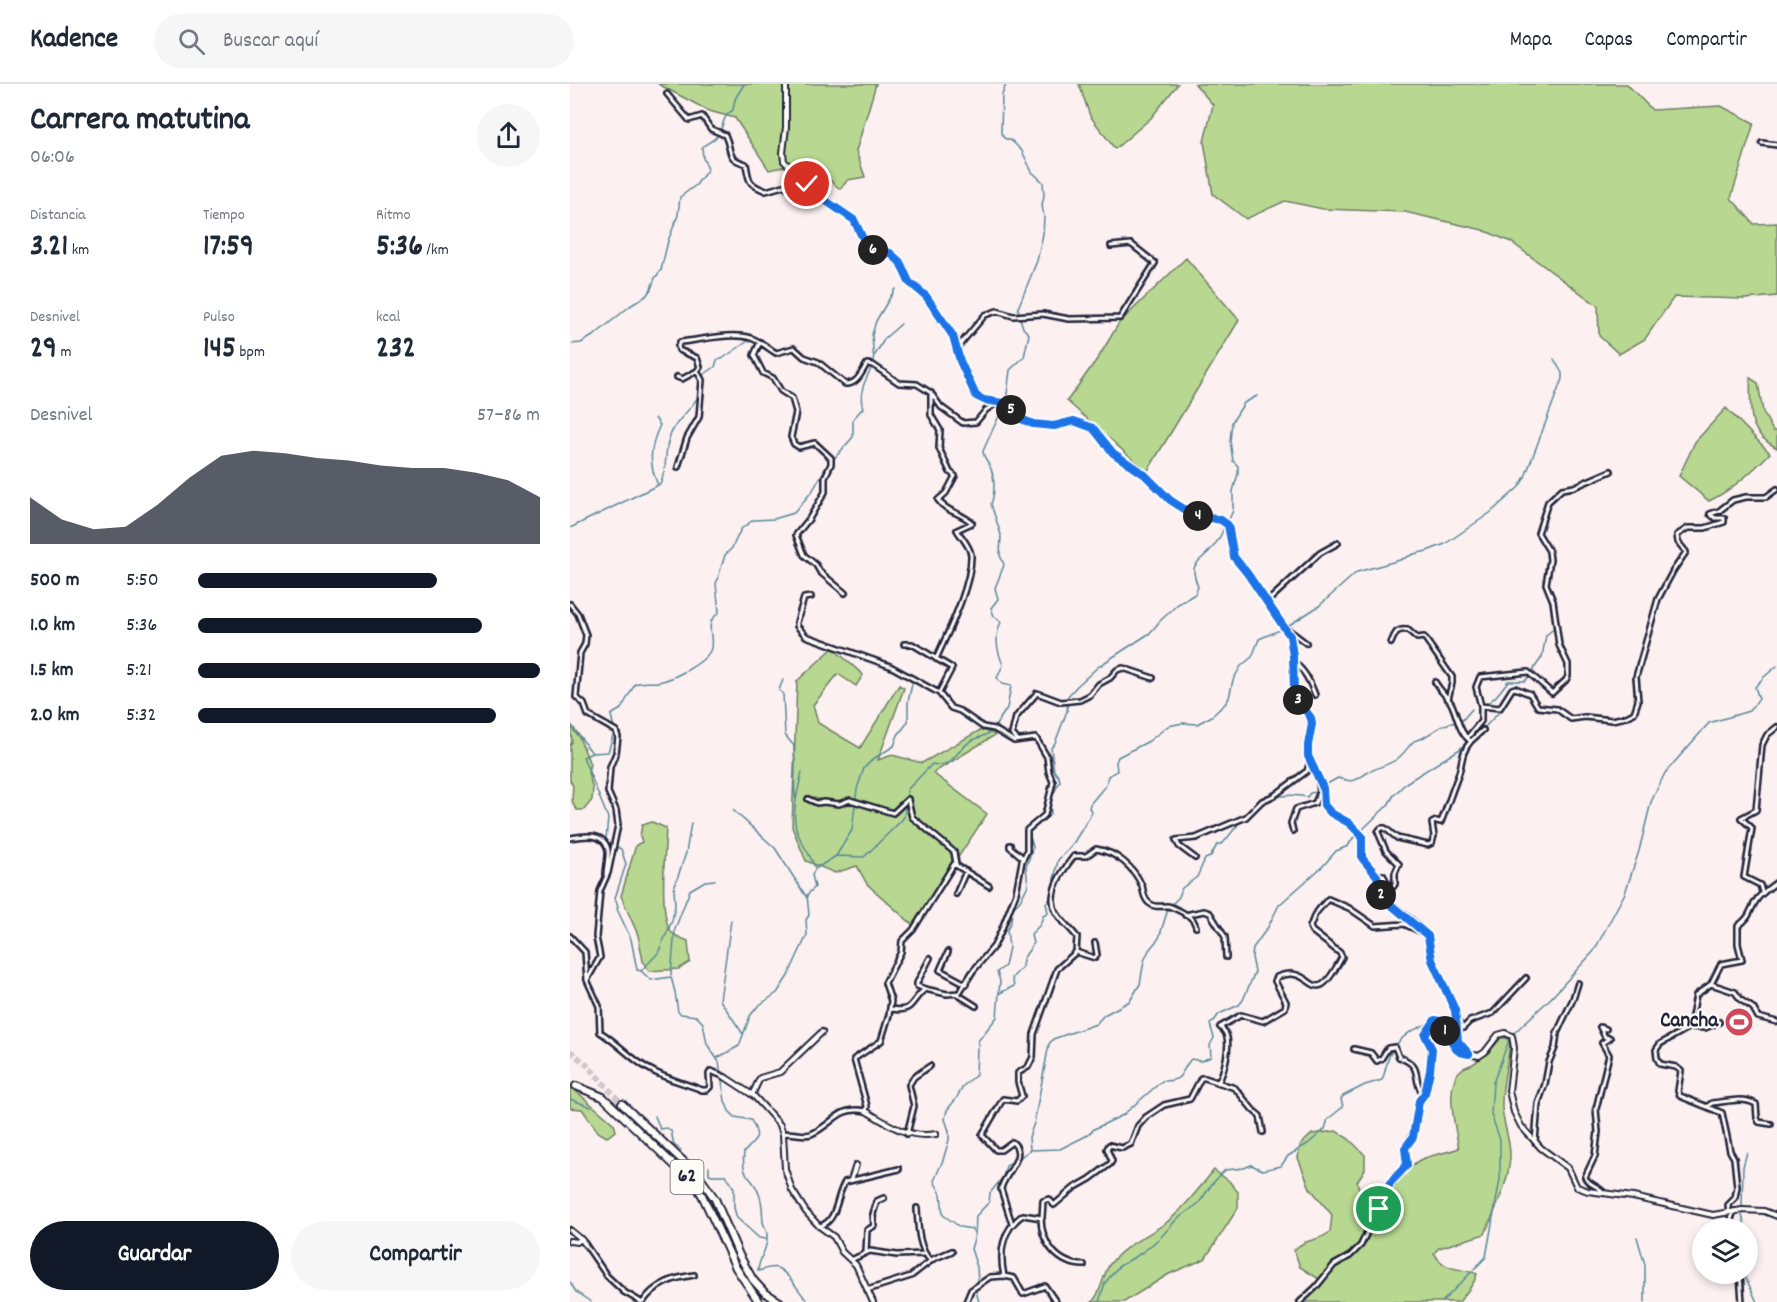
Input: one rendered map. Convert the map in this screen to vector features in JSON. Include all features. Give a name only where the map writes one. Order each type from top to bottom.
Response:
[{"type":"highway","name":"62","points":[[576,1086],[603,1097],[696,1187],[702,1195],[736,1268],[759,1302]]},
{"type":"highway","name":"62","points":[[622,1104],[699,1176],[715,1199],[739,1255],[753,1280],[764,1292],[780,1302]]},
{"type":"main road","points":[[786,84],[784,161],[826,201],[854,220],[867,247],[890,253],[900,262],[909,282],[926,296],[955,339],[960,361],[976,396],[984,400],[999,402],[1029,423],[1047,426],[1074,421],[1093,428],[1113,453],[1145,475],[1170,500],[1199,516],[1225,522],[1229,530],[1234,557],[1267,602],[1292,642],[1295,694],[1311,718],[1308,745],[1310,762],[1323,788],[1324,805],[1349,823],[1362,836],[1362,858],[1377,876],[1383,898],[1427,935],[1432,960],[1455,1010],[1458,1041],[1469,1054],[1476,1056],[1482,1054],[1501,1034],[1512,1036],[1514,1048],[1509,1098],[1521,1126],[1535,1142],[1568,1168],[1577,1187],[1588,1191],[1633,1197],[1713,1215],[1734,1211],[1764,1211],[1777,1216]]},
{"type":"main road","points":[[752,1095],[760,1078],[780,1072],[822,1032]]},
{"type":"main road","points":[[723,1076],[752,1095],[777,1120],[783,1134],[785,1169],[792,1190],[819,1226],[833,1236],[841,1250],[856,1265],[873,1302]]},
{"type":"main road","points":[[866,1111],[907,1134],[927,1136],[936,1134]]},
{"type":"main road","points":[[851,1180],[856,1165]]},
{"type":"main road","points":[[570,1242],[577,1242],[581,1239],[585,1244]]},
{"type":"street","points":[[667,94],[689,120],[702,116],[711,129],[725,135],[732,158],[746,164],[749,183],[765,191],[783,186],[826,201]]},
{"type":"street","points":[[1762,143],[1777,145]]},
{"type":"street","points":[[957,348],[985,315],[991,312],[997,311],[1013,316],[1049,315],[1068,319],[1120,318],[1155,263],[1131,243],[1112,246]]},
{"type":"street","points":[[677,377],[682,379],[700,367],[698,360],[679,350],[678,346],[681,342],[729,336],[749,337],[778,353],[794,348],[804,357],[818,362],[845,384],[853,383],[869,364],[873,365],[895,381],[903,384],[917,384],[931,393],[941,406],[966,424],[976,422],[986,410],[999,402]]},
{"type":"street","points":[[760,342],[754,355],[759,367],[764,375],[773,379],[783,393],[792,398],[795,412],[791,437],[794,444],[799,447],[815,443],[831,458],[831,464],[825,477],[825,492],[809,519],[797,533],[797,537],[804,555],[845,593]]},
{"type":"street","points":[[678,467],[687,438],[699,417],[702,380],[697,371]]},
{"type":"street","points":[[931,393],[931,415],[940,430],[939,448],[950,472],[955,476],[946,493],[938,500],[942,506],[972,523],[957,530],[971,552],[969,569],[956,614],[936,659]]},
{"type":"street","points":[[1377,876],[1383,874],[1389,886],[1393,887],[1399,864],[1384,848],[1378,832],[1382,828],[1397,838],[1428,845],[1432,843],[1434,836],[1432,823],[1441,822],[1459,774],[1463,750],[1470,733],[1480,723],[1481,706],[1476,687],[1479,678],[1528,672],[1552,693],[1566,680],[1568,664],[1559,645],[1553,601],[1546,584],[1550,555],[1538,533],[1548,502],[1562,489],[1574,487],[1611,471]]},
{"type":"street","points":[[1481,706],[1500,708],[1515,688],[1530,693],[1538,707],[1557,710],[1571,718],[1612,720],[1634,713],[1638,701],[1636,677],[1658,599],[1686,552],[1678,542],[1677,535],[1688,528],[1705,528],[1724,522],[1724,518],[1715,518],[1711,513],[1719,511],[1733,500],[1746,497],[1766,497],[1777,489]]},
{"type":"street","points":[[1267,602],[1320,553],[1338,543]]},
{"type":"street","points":[[811,597],[804,598],[797,622],[797,626],[806,636],[890,666],[939,693],[951,708],[960,711],[982,727],[994,729],[1014,741],[1037,739],[1047,757],[1053,782],[1045,814],[1028,828],[1028,848],[1023,858],[1016,893],[994,946],[957,994]]},
{"type":"street","points":[[570,604],[578,614],[586,635],[585,644],[580,653],[576,697],[584,704],[588,715],[616,731],[618,735],[616,753],[610,767],[608,792],[616,810],[618,825],[608,873],[600,891],[596,934],[600,957],[587,980]]},
{"type":"street","points":[[1283,626],[1306,643]]},
{"type":"street","points":[[1391,643],[1398,630],[1408,630],[1417,638],[1424,637],[1452,677],[1448,699]]},
{"type":"street","points":[[904,645],[912,644],[952,669],[939,693]]},
{"type":"street","points":[[1293,662],[1309,679],[1315,695]]},
{"type":"street","points":[[1019,741],[1012,735],[1015,718],[1037,693],[1057,701],[1080,700],[1091,695],[1099,684],[1123,668],[1153,678]]},
{"type":"street","points":[[1436,682],[1441,693],[1448,699],[1462,733],[1469,740]]},
{"type":"street","points":[[1762,894],[1763,890],[1760,885],[1744,877],[1752,828],[1741,818],[1756,810],[1762,746],[1767,735],[1777,727]]},
{"type":"street","points":[[1469,740],[1483,730]]},
{"type":"street","points":[[1195,858],[1181,848],[1176,840],[1196,838],[1246,817],[1262,801],[1275,795],[1307,771],[1310,762]]},
{"type":"street","points":[[1293,831],[1291,823],[1296,809],[1315,803],[1320,792],[1319,781]]},
{"type":"street","points":[[808,800],[817,803],[839,804],[850,800],[892,813],[908,799],[912,817],[954,852],[956,864],[988,886]]},
{"type":"street","points":[[570,838],[588,835],[606,846],[608,851],[606,880]]},
{"type":"street","points":[[1010,845],[1023,858]]},
{"type":"street","points":[[1012,1224],[1001,1189],[1018,1152],[1011,1142],[1001,1150],[996,1150],[982,1134],[1003,1099],[1017,1101],[1022,1096],[1017,1082],[1018,1073],[1028,1067],[1033,1057],[1034,1034],[1055,972],[1059,965],[1076,952],[1077,937],[1055,909],[1056,886],[1060,874],[1072,858],[1086,856],[1094,849],[1104,850],[1121,858],[1137,877],[1148,902],[1155,907],[1171,907],[1192,919],[1196,927]]},
{"type":"street","points":[[783,1134],[810,1134],[843,1112],[853,1109],[866,1111],[867,1106],[854,1059],[881,1042],[891,1009],[891,999],[885,983],[901,952],[902,941],[914,930],[956,864]]},
{"type":"street","points":[[956,894],[966,871]]},
{"type":"street","points":[[1690,1027],[1696,995],[1711,984],[1721,964],[1742,959],[1738,944],[1738,926],[1748,918],[1753,905],[1762,894],[1777,882]]},
{"type":"street","points":[[1218,1083],[1226,1061],[1227,1037],[1221,1026],[1241,1015],[1263,1022],[1285,1008],[1286,1002],[1275,981],[1276,977],[1288,973],[1296,974],[1319,986],[1324,985],[1330,978],[1341,955],[1335,947],[1312,931],[1310,927],[1315,914],[1328,899],[1349,908],[1375,926],[1407,924],[1427,935]]},
{"type":"street","points":[[1183,915],[1204,911],[1210,914],[1226,936],[1226,957]]},
{"type":"street","points":[[570,936],[585,952],[587,980],[599,1006],[599,1030],[614,1040],[637,1062],[655,1072],[705,1090],[710,1087],[710,1071],[714,1070],[723,1076]]},
{"type":"street","points":[[1076,952],[1095,958],[1095,943]]},
{"type":"street","points":[[948,952],[940,970],[966,984]]},
{"type":"street","points":[[930,958],[917,986],[947,994],[957,994],[976,1006]]},
{"type":"street","points":[[1456,1020],[1463,1028],[1470,1022],[1493,1013],[1526,978]]},
{"type":"street","points":[[1535,1142],[1538,1104],[1549,1062],[1555,1048],[1557,1033],[1578,983]]},
{"type":"street","points":[[1711,984],[1735,992],[1741,1000],[1753,1008],[1758,1017],[1777,1022]]},
{"type":"street","points":[[891,1009],[902,1011],[909,1008],[925,989]]},
{"type":"street","points":[[1300,1302],[1334,1265],[1350,1256],[1364,1241],[1390,1183],[1407,1165],[1405,1148],[1413,1137],[1419,1101],[1425,1091],[1430,1071],[1432,1049],[1425,1035],[1435,1020],[1440,1021],[1456,1049],[1469,1054]]},
{"type":"street","points":[[1719,1022],[1705,1028],[1690,1027],[1659,1046],[1656,1056],[1662,1065],[1681,1070],[1678,1091],[1680,1096],[1722,1113],[1730,1151],[1734,1158],[1737,1191],[1735,1198],[1728,1204],[1729,1213]]},
{"type":"street","points":[[1604,1193],[1586,1181],[1585,1177],[1595,1156],[1598,1132],[1596,1109],[1609,1055],[1602,1043],[1610,1038],[1605,1037],[1600,1028],[1606,1029]]},
{"type":"street","points":[[1354,1049],[1371,1053],[1375,1059],[1379,1060],[1388,1048],[1395,1047],[1399,1057],[1414,1066],[1422,1094]]},
{"type":"street","points":[[907,1134],[914,1107],[909,1085],[914,1077],[930,1066]]},
{"type":"street","points":[[1084,1264],[1075,1264],[1055,1254],[1042,1233],[1043,1200],[1049,1199],[1054,1205],[1112,1162],[1107,1149],[1109,1145],[1122,1148],[1131,1144],[1135,1131],[1142,1121],[1164,1105],[1190,1100],[1201,1078],[1231,1086],[1241,1094],[1260,1116],[1263,1132]]},
{"type":"street","points":[[1708,1106],[1712,1102],[1744,1099],[1756,1104],[1759,1122],[1771,1124]]},
{"type":"street","points":[[819,1226],[827,1223],[833,1215],[846,1181],[899,1169]]},
{"type":"street","points":[[866,1253],[867,1230],[873,1226],[873,1214],[877,1201],[884,1198]]},
{"type":"street","points":[[917,1208],[918,1229],[924,1254],[931,1261]]},
{"type":"street","points":[[1731,1218],[1734,1211]]},
{"type":"street","points":[[1005,1276],[1000,1256],[1004,1247],[1004,1239],[1012,1224],[1023,1215],[1041,1218]]},
{"type":"street","points":[[570,1230],[581,1239]]},
{"type":"street","points":[[585,1244],[607,1276],[624,1292],[642,1302],[654,1288],[682,1277],[694,1275]]},
{"type":"street","points":[[851,1260],[873,1251],[897,1255],[924,1254]]},
{"type":"street","points":[[867,1290],[911,1276],[931,1261],[952,1251]]},
{"type":"street","points":[[966,1302],[968,1293],[994,1276],[1005,1276],[1017,1281],[1023,1294],[1045,1286],[1056,1302]]},
{"type":"street","points":[[1741,1284],[1742,1302]]},
{"type":"green space","points":[[658,84],[876,84],[856,151],[865,177],[848,180],[840,189],[808,161],[769,170],[735,118],[709,111]]},
{"type":"green space","points":[[1079,84],[1178,84],[1151,118],[1115,149],[1090,116]]},
{"type":"green space","points":[[1195,84],[1627,84],[1652,110],[1721,106],[1754,123],[1731,198],[1754,224],[1777,223],[1777,296],[1745,299],[1674,297],[1645,339],[1619,354],[1599,336],[1598,306],[1511,242],[1483,230],[1405,212],[1323,209],[1285,201],[1246,219],[1213,194],[1204,142],[1213,105]]},
{"type":"green space","points":[[1186,258],[1239,320],[1147,472],[1067,401],[1100,355],[1119,323]]},
{"type":"green space","points":[[1750,378],[1758,383],[1763,412],[1773,431],[1777,431],[1777,448],[1766,441],[1754,427]]},
{"type":"green space","points":[[1726,408],[1770,453],[1726,492],[1709,501],[1679,476],[1695,442]]},
{"type":"green space","points":[[833,648],[863,675],[856,686],[838,674],[813,705],[818,723],[860,748],[899,685],[904,688],[878,760],[892,755],[922,763],[982,729],[995,735],[933,773],[987,814],[913,925],[867,884],[857,866],[835,873],[806,861],[792,827],[797,681]]},
{"type":"green space","points":[[570,726],[579,737],[590,764],[588,772],[593,789],[592,800],[584,810],[577,810],[572,800]]},
{"type":"green space","points":[[652,822],[666,828],[664,898],[667,924],[671,932],[688,941],[690,962],[679,969],[649,971],[643,961],[638,935],[621,896],[636,845],[642,842],[640,836],[642,825]]},
{"type":"green space","points":[[1501,1038],[1506,1038],[1510,1042],[1502,1099],[1510,1151],[1509,1168],[1504,1187],[1485,1234],[1439,1248],[1434,1253],[1448,1267],[1477,1274],[1470,1289],[1459,1302],[1303,1302],[1320,1284],[1319,1279],[1300,1267],[1294,1250],[1303,1243],[1330,1232],[1332,1215],[1310,1188],[1298,1158],[1300,1145],[1312,1134],[1336,1131],[1349,1139],[1365,1155],[1365,1169],[1357,1182],[1368,1212],[1373,1216],[1409,1168],[1427,1157],[1459,1148],[1452,1107],[1453,1085],[1456,1077],[1462,1069],[1473,1064],[1492,1049]]},
{"type":"green space","points":[[570,1086],[614,1124],[616,1131],[607,1137],[598,1132],[582,1109],[570,1108]]},
{"type":"green space","points":[[1214,1170],[1229,1181],[1238,1192],[1238,1208],[1205,1259],[1169,1274],[1124,1302],[1092,1302],[1098,1294],[1107,1269],[1116,1257],[1174,1216]]},
{"type":"waterway","points":[[570,344],[581,343],[596,334],[646,296],[651,289],[661,270],[668,241],[678,215],[680,197],[696,185],[708,169],[703,158],[702,147],[718,135],[725,118],[733,110],[735,99],[744,84]]},
{"type":"waterway","points":[[1006,84],[1002,95],[1001,133],[1004,138],[1012,141],[1022,151],[1032,172],[1043,182],[1044,196],[1043,234],[1037,261],[1018,308],[1019,315]]},
{"type":"waterway","points":[[874,363],[872,335],[876,321],[895,289]]},
{"type":"waterway","points":[[1006,402],[1010,370],[1024,357],[1029,334],[1023,328],[1020,318]]},
{"type":"waterway","points":[[875,355],[885,338],[901,324]]},
{"type":"waterway","points":[[702,379],[703,375],[715,367],[717,360],[748,341]]},
{"type":"waterway","points":[[1286,627],[1319,606],[1357,572],[1445,544],[1490,513],[1519,487],[1525,477],[1562,379],[1562,373],[1554,359]]},
{"type":"waterway","points":[[614,728],[611,715],[621,709],[635,684],[658,682],[671,678],[695,666],[707,656],[712,643],[711,622],[719,612],[716,584],[725,555],[732,548],[741,529],[753,520],[774,519],[794,513],[813,490],[825,469],[853,437],[853,419],[863,408],[862,392],[872,367]]},
{"type":"waterway","points":[[570,528],[660,484],[670,435],[699,395]]},
{"type":"waterway","points":[[1228,521],[1233,511],[1233,491],[1238,474],[1238,466],[1233,461],[1230,441],[1232,422],[1244,403],[1257,396]]},
{"type":"waterway","points":[[994,728],[1007,708],[1011,686],[1002,684],[997,678],[1003,665],[997,643],[1001,622],[994,616],[991,608],[998,599],[995,588],[1004,565],[1000,555],[1001,535],[991,504],[994,491],[993,477],[983,451],[1003,407]]},
{"type":"waterway","points":[[655,418],[660,425],[652,448],[652,462],[658,485]]},
{"type":"waterway","points":[[979,1302],[975,1288],[978,1281],[977,1267],[971,1249],[975,1235],[972,1229],[960,1227],[943,1215],[941,1194],[934,1181],[949,1140],[945,1119],[947,1110],[963,1086],[976,1075],[978,1041],[997,1017],[1000,981],[997,972],[1005,966],[1009,947],[1007,930],[1011,922],[1012,909],[1020,901],[1028,885],[1026,867],[1033,847],[1029,833],[1051,814],[1050,801],[1060,781],[1054,771],[1051,748],[1067,711],[1068,696],[1099,666],[1150,633],[1178,604],[1195,594],[1198,587],[1194,568],[1215,545],[1225,526]]},
{"type":"waterway","points":[[1531,673],[1542,657],[1546,635],[1556,627]]},
{"type":"waterway","points":[[1000,993],[1014,986],[1012,978],[1022,967],[1023,959],[1033,944],[1031,934],[1040,925],[1043,916],[1048,913],[1046,903],[1050,899],[1058,860],[1071,847],[1090,816],[1092,812],[1089,808],[1090,804],[1106,785],[1108,776],[1117,771],[1118,757],[1149,741],[1168,726],[1183,723],[1197,724],[1212,716],[1229,698],[1233,680],[1241,666],[1252,657],[1259,639],[1282,629]]},
{"type":"waterway","points":[[1514,1033],[1551,998],[1594,951],[1625,893],[1639,851],[1651,802],[1665,773],[1709,723],[1749,711],[1759,699],[1755,687],[1777,666]]},
{"type":"waterway","points":[[1484,705],[1495,698],[1508,681],[1525,681],[1530,675]]},
{"type":"waterway","points":[[783,680],[779,690],[783,694],[785,735],[794,746],[796,800]]},
{"type":"waterway","points":[[836,856],[852,830],[857,789],[864,768],[873,759],[894,746],[898,735],[908,722],[908,702],[912,684]]},
{"type":"waterway","points":[[1460,723],[1472,709]]},
{"type":"waterway","points":[[1483,729],[1499,712]]},
{"type":"waterway","points":[[570,723],[592,753],[583,757],[608,818],[606,839],[609,844],[621,849],[626,864],[615,898],[617,909],[631,939],[637,970],[651,980],[671,977],[678,1012],[696,1016],[703,1023],[707,1044],[719,1062],[725,1101],[729,1111],[735,1117],[751,1120],[756,1131],[755,1141],[744,1152],[743,1161],[744,1168],[760,1197],[763,1222],[767,1233],[758,1271],[772,1267],[781,1270],[808,1302]]},
{"type":"waterway","points":[[1323,786],[1338,778],[1351,781],[1356,779],[1397,759],[1414,741],[1447,724],[1458,723]]},
{"type":"waterway","points":[[907,798],[907,790],[932,764],[945,764],[974,739],[992,730]]},
{"type":"waterway","points":[[592,753],[608,752],[614,732]]},
{"type":"waterway","points":[[1362,834],[1364,828],[1388,805],[1406,783],[1460,749],[1473,738]]},
{"type":"waterway","points":[[802,772],[795,803],[795,819],[800,838],[815,868]]},
{"type":"waterway","points":[[1256,809],[1274,798],[1287,795],[1307,797],[1310,793],[1318,792]]},
{"type":"waterway","points":[[717,1058],[739,1046],[750,1016],[758,1006],[777,993],[788,976],[807,935],[806,920],[809,915],[807,895],[815,887],[812,875],[815,869],[836,856],[864,857],[901,821],[904,817],[906,802]]},
{"type":"waterway","points":[[733,810],[775,848],[807,898]]},
{"type":"waterway","points":[[1224,842],[1246,818]]},
{"type":"waterway","points":[[641,971],[658,953],[672,921],[675,906],[674,888],[686,853],[691,823]]},
{"type":"waterway","points":[[1018,1159],[1030,1150],[1060,1149],[1086,1136],[1094,1129],[1123,1115],[1162,1081],[1170,1081],[1179,1077],[1191,1059],[1201,1061],[1211,1057],[1210,1045],[1214,1038],[1210,1024],[1219,1014],[1239,1005],[1243,1000],[1255,972],[1253,948],[1268,927],[1279,905],[1323,866],[1336,851],[1348,846],[1357,836]]},
{"type":"waterway","points":[[1171,905],[1179,897],[1182,888],[1197,877],[1205,859],[1210,857],[1217,845],[1223,843]]},
{"type":"waterway","points":[[671,975],[675,929],[690,890],[705,881],[715,880]]},
{"type":"waterway","points":[[1030,1150],[1029,1137],[1034,1123],[1049,1044],[1053,1039],[1096,1024],[1104,1015],[1130,1001],[1140,984],[1144,961],[1149,950],[1159,938],[1168,909]]},
{"type":"waterway","points":[[731,920],[720,1000],[743,1034]]},
{"type":"waterway","points":[[1395,1046],[1410,1032],[1435,1019],[1442,1021],[1446,1029],[1454,1028]]},
{"type":"waterway","points":[[1462,1026],[1470,1020]]},
{"type":"waterway","points":[[1442,1302],[1486,1257],[1500,1179],[1500,1140],[1491,1114],[1493,1083],[1509,1040]]},
{"type":"waterway","points":[[1099,1302],[1105,1283],[1118,1267],[1143,1252],[1176,1220],[1199,1203],[1225,1170],[1251,1165],[1263,1170],[1281,1166],[1288,1156],[1309,1143],[1325,1129],[1328,1119],[1343,1107],[1341,1099],[1343,1096],[1365,1085],[1382,1080],[1389,1055],[1394,1048]]},
{"type":"waterway","points":[[570,1099],[591,1107]]},
{"type":"waterway","points":[[655,1116],[660,1129],[667,1128],[671,1131],[674,1145],[681,1150]]},
{"type":"waterway","points":[[1742,1206],[1743,1167],[1747,1152]]},
{"type":"waterway","points":[[975,1235],[976,1216],[989,1202],[990,1193],[1003,1177],[1006,1166],[1014,1160]]},
{"type":"waterway","points":[[709,1167],[709,1174],[726,1175],[734,1188],[734,1208],[737,1218],[759,1238],[766,1239]]},
{"type":"waterway","points":[[1637,1237],[1645,1265],[1645,1302]]},
{"type":"waterway","points":[[570,1282],[576,1292],[591,1302]]},
{"type":"waterway","points":[[1749,1284],[1757,1302]]},
{"type":"tunnel","points":[[570,1051],[587,1065],[622,1104]]},
{"type":"place","name":"Cancha","points":[[1739,1022]]},
{"type":"route","points":[[807,184],[858,224],[867,247],[890,253],[900,262],[909,282],[926,296],[953,336],[960,361],[976,396],[980,399],[1003,403],[1014,415],[1033,424],[1054,426],[1074,421],[1093,428],[1113,453],[1145,475],[1170,500],[1192,514],[1225,522],[1228,525],[1234,557],[1290,636],[1295,694],[1311,718],[1308,756],[1323,788],[1324,805],[1331,813],[1353,826],[1362,836],[1362,858],[1377,876],[1381,895],[1386,902],[1413,921],[1428,936],[1432,960],[1455,1010],[1458,1041],[1469,1054],[1456,1049],[1438,1020],[1435,1020],[1425,1034],[1432,1049],[1430,1071],[1425,1093],[1419,1101],[1413,1137],[1405,1148],[1407,1165],[1390,1183],[1379,1209]]}]
